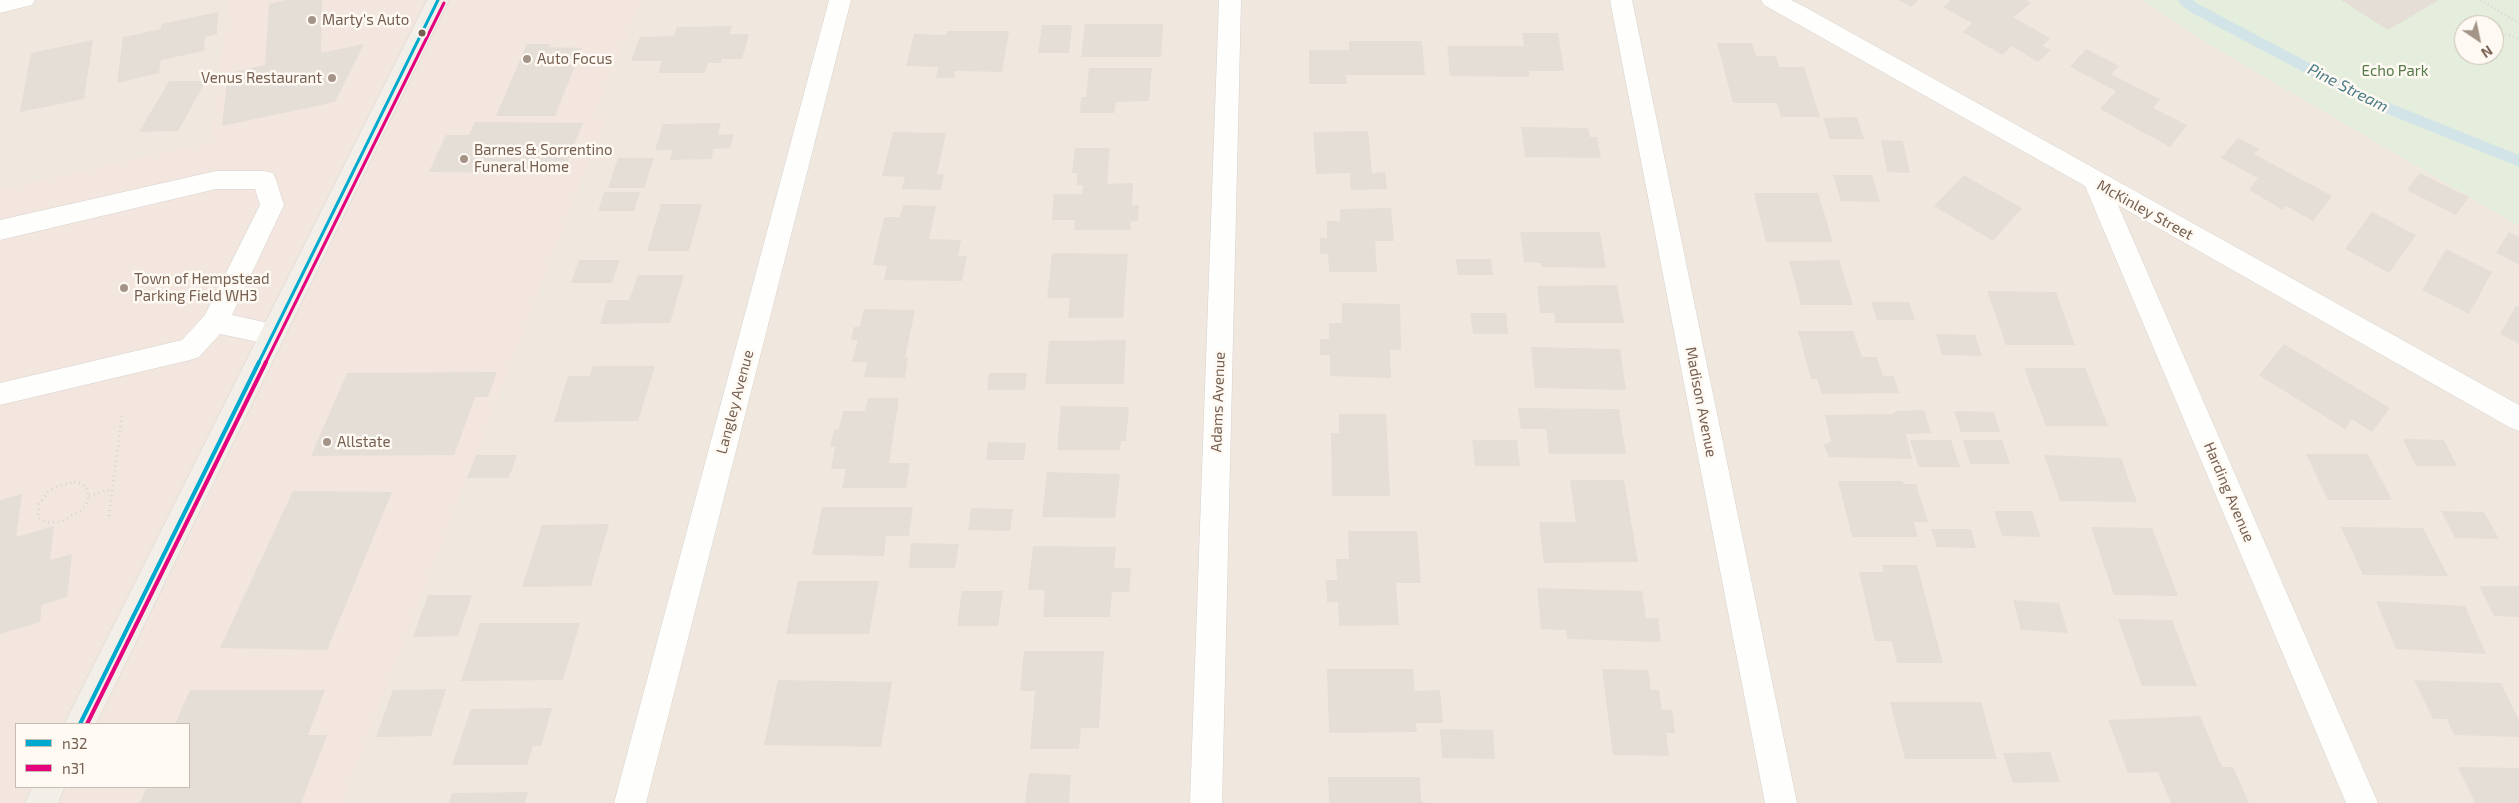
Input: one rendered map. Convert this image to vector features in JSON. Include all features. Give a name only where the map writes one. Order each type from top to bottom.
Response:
[{"type":"main road","points":[[80,723],[438,0]]},
{"type":"main road","points":[[41,803],[48,788]]},
{"type":"street","points":[[0,5],[24,0]]},
{"type":"street","name":"Langley Avenue","points":[[630,803],[840,0]]},
{"type":"street","name":"Adams Avenue","points":[[1206,803],[1230,0]]},
{"type":"street","name":"Madison Avenue","points":[[1621,0],[1780,803]]},
{"type":"street","name":"McKinley Street","points":[[1772,0],[1806,17],[2519,419]]},
{"type":"street","points":[[0,230],[216,180],[264,180],[272,205],[215,322],[190,349],[0,394]]},
{"type":"street","name":"Harding Avenue","points":[[2096,182],[2362,803]]},
{"type":"street","points":[[215,322],[273,334]]},
{"type":"path","points":[[2480,0],[2519,23]]},
{"type":"path","points":[[2504,34],[2519,39]]},
{"type":"path","points":[[109,516],[122,416]]},
{"type":"path","points":[[89,496],[86,486],[81,483],[74,482],[56,487],[48,492],[39,504],[38,517],[46,522],[61,522],[83,509],[89,496],[112,489]]},
{"type":"shaded area","points":[[0,0],[2519,0],[2519,803],[0,803]]},
{"type":"shaded area","points":[[228,0],[642,0],[595,113],[607,114],[342,803],[0,803],[0,190],[211,141]]},
{"type":"green space","name":"Echo Park","points":[[2142,0],[2519,0],[2519,226],[2207,43]]},
{"type":"building","points":[[286,0],[322,0],[321,53],[364,44],[335,102],[222,126],[228,73],[265,65],[269,4]]},
{"type":"building","points":[[1898,0],[1918,0],[1911,7]]},
{"type":"building","points":[[1951,0],[2026,0],[2031,3],[2013,17],[2050,38],[2043,46],[2051,50],[2038,62],[2011,46],[2002,55],[1963,32],[1972,23],[1943,7]]},
{"type":"building","points":[[2341,0],[2439,0],[2388,30]]},
{"type":"building","points":[[218,12],[217,34],[205,37],[204,51],[161,60],[159,73],[117,83],[123,37],[161,29],[161,24]]},
{"type":"building","points":[[1085,24],[1163,24],[1161,57],[1081,57]]},
{"type":"building","points":[[1042,25],[1072,25],[1069,53],[1038,53]]},
{"type":"building","points":[[732,26],[730,34],[749,34],[742,59],[722,59],[721,63],[708,63],[705,73],[658,73],[662,61],[631,61],[640,37],[674,36],[677,27]]},
{"type":"building","points":[[947,31],[1009,31],[1002,72],[955,71],[954,78],[936,78],[938,67],[906,66],[914,34],[946,35]]},
{"type":"building","points":[[1522,33],[1558,33],[1564,71],[1529,71],[1529,77],[1450,76],[1447,46],[1524,46]]},
{"type":"building","points":[[93,40],[84,99],[20,112],[31,53]]},
{"type":"building","points":[[1349,41],[1422,41],[1425,75],[1346,75],[1347,84],[1309,84],[1309,50],[1349,50]]},
{"type":"building","points":[[1717,43],[1752,43],[1756,56],[1776,56],[1779,67],[1804,67],[1820,117],[1781,117],[1777,103],[1733,103]]},
{"type":"building","points":[[527,44],[551,44],[548,47],[582,48],[555,116],[496,116]]},
{"type":"building","points":[[2086,49],[2119,66],[2111,74],[2160,99],[2153,108],[2187,125],[2170,147],[2100,109],[2116,91],[2070,67]]},
{"type":"building","points":[[1089,68],[1152,68],[1149,101],[1116,102],[1114,113],[1080,113],[1081,97],[1086,97]]},
{"type":"building","points":[[169,81],[206,81],[178,131],[139,132]]},
{"type":"building","points":[[1857,117],[1864,139],[1830,139],[1823,118]]},
{"type":"building","points":[[475,122],[583,123],[563,173],[429,172],[446,135],[469,135]]},
{"type":"building","points":[[721,123],[718,135],[734,134],[730,148],[714,149],[711,159],[670,160],[673,150],[655,150],[663,124]]},
{"type":"building","points":[[1521,127],[1588,128],[1590,137],[1597,137],[1601,158],[1525,157]]},
{"type":"building","points":[[1368,131],[1372,173],[1385,172],[1387,189],[1351,190],[1350,173],[1316,174],[1313,132]]},
{"type":"building","points":[[893,132],[946,133],[937,174],[944,174],[941,190],[902,189],[905,177],[882,176]]},
{"type":"building","points":[[2238,138],[2259,149],[2254,154],[2332,196],[2313,221],[2286,206],[2283,210],[2249,190],[2258,178],[2221,158]]},
{"type":"building","points":[[1881,140],[1903,141],[1910,173],[1887,172]]},
{"type":"building","points":[[1075,148],[1110,148],[1107,184],[1133,183],[1132,205],[1139,205],[1138,221],[1131,222],[1130,230],[1074,230],[1075,220],[1052,220],[1054,194],[1082,194],[1083,185],[1077,185],[1077,173],[1072,173]]},
{"type":"building","points":[[618,158],[654,158],[644,188],[608,188]]},
{"type":"building","points":[[2420,173],[2469,197],[2456,215],[2407,190]]},
{"type":"building","points":[[1833,175],[1872,175],[1880,202],[1841,201]]},
{"type":"building","points":[[1964,175],[2022,208],[1993,241],[1934,206]]},
{"type":"building","points":[[604,192],[640,192],[634,211],[598,211]]},
{"type":"building","points":[[1754,193],[1818,193],[1833,242],[1766,242]]},
{"type":"building","points":[[661,204],[702,204],[689,251],[647,251]]},
{"type":"building","points":[[903,205],[936,206],[929,239],[961,240],[958,256],[967,256],[962,281],[884,280],[887,266],[873,265],[884,217],[900,217]]},
{"type":"building","points":[[1391,208],[1394,241],[1375,241],[1377,272],[1329,272],[1328,254],[1320,254],[1320,238],[1327,238],[1327,221],[1340,221],[1340,209]]},
{"type":"building","points":[[2372,212],[2416,235],[2389,273],[2345,249]]},
{"type":"building","points":[[1520,232],[1600,232],[1606,268],[1542,267],[1541,263],[1524,262]]},
{"type":"building","points":[[2509,232],[2519,237],[2519,265],[2496,253]]},
{"type":"building","points":[[2446,249],[2492,272],[2469,314],[2422,290]]},
{"type":"building","points":[[1052,253],[1128,254],[1123,318],[1068,318],[1070,298],[1047,298]]},
{"type":"building","points":[[1456,259],[1491,259],[1493,275],[1458,275]]},
{"type":"building","points":[[579,260],[620,260],[612,283],[571,283]]},
{"type":"building","points":[[1839,260],[1853,305],[1801,305],[1789,261]]},
{"type":"building","points":[[638,275],[684,275],[670,323],[600,324],[607,300],[629,300]]},
{"type":"building","points":[[1617,285],[1624,323],[1555,323],[1554,313],[1540,313],[1537,286]]},
{"type":"building","points":[[1987,291],[2056,292],[2075,345],[2006,345]]},
{"type":"building","points":[[1871,302],[1909,302],[1915,320],[1877,320]]},
{"type":"building","points":[[1342,303],[1400,304],[1401,350],[1390,350],[1391,378],[1330,376],[1330,355],[1320,355],[1320,339],[1329,339],[1329,323],[1342,323]]},
{"type":"building","points":[[2516,306],[2519,307],[2519,344],[2500,334]]},
{"type":"building","points":[[864,309],[915,310],[905,358],[908,358],[905,378],[864,377],[867,362],[852,362],[858,340],[851,340],[854,327],[860,327]]},
{"type":"building","points":[[1470,313],[1506,313],[1508,334],[1473,334]]},
{"type":"building","points":[[1798,331],[1853,331],[1862,357],[1877,357],[1883,376],[1894,376],[1899,393],[1822,394],[1817,379],[1811,379]]},
{"type":"building","points":[[1936,334],[1975,335],[1982,356],[1942,355]]},
{"type":"building","points":[[1126,340],[1124,384],[1045,384],[1049,341]]},
{"type":"building","points":[[2284,344],[2390,408],[2372,432],[2352,419],[2345,429],[2259,375]]},
{"type":"building","points":[[1531,347],[1620,349],[1626,390],[1535,388]]},
{"type":"building","points":[[593,366],[655,366],[638,421],[554,422],[568,376],[590,376]]},
{"type":"building","points":[[2024,368],[2085,368],[2108,426],[2046,426]]},
{"type":"building","points":[[497,372],[488,397],[475,397],[454,455],[311,456],[347,373]]},
{"type":"building","points":[[989,373],[1027,373],[1025,390],[987,390]]},
{"type":"building","points":[[868,398],[899,398],[889,463],[910,463],[906,488],[842,488],[846,469],[831,469],[835,447],[830,447],[834,430],[839,429],[843,411],[865,411]]},
{"type":"building","points":[[1061,406],[1129,407],[1126,441],[1121,441],[1120,450],[1057,450]]},
{"type":"building","points":[[1518,408],[1619,409],[1626,454],[1549,454],[1546,429],[1521,429]]},
{"type":"building","points":[[1924,410],[1931,433],[1906,434],[1912,459],[1829,457],[1823,444],[1831,442],[1825,415],[1893,414],[1896,411]]},
{"type":"building","points":[[1954,411],[1994,412],[2000,432],[1961,432]]},
{"type":"building","points":[[1339,414],[1386,414],[1390,496],[1332,496],[1331,433],[1339,433]]},
{"type":"building","points":[[2403,439],[2444,440],[2457,466],[2416,466]]},
{"type":"building","points":[[1472,440],[1517,440],[1520,466],[1475,466]]},
{"type":"building","points":[[1910,440],[1951,440],[1960,467],[1919,467]]},
{"type":"building","points":[[1963,440],[2002,440],[2010,464],[1970,464]]},
{"type":"building","points":[[988,442],[1026,443],[1024,460],[986,460]]},
{"type":"building","points":[[2306,454],[2368,454],[2392,500],[2328,500]]},
{"type":"building","points":[[476,455],[517,455],[509,478],[467,478]]},
{"type":"building","points":[[2044,455],[2121,458],[2137,502],[2060,501]]},
{"type":"building","points":[[1047,472],[1120,474],[1115,518],[1042,517]]},
{"type":"building","points":[[1570,480],[1624,480],[1638,562],[1544,563],[1539,522],[1576,522]]},
{"type":"building","points":[[1838,481],[1902,481],[1904,484],[1916,484],[1928,522],[1914,522],[1918,537],[1852,537]]},
{"type":"building","points":[[293,491],[392,492],[327,650],[220,648]]},
{"type":"building","points":[[22,494],[16,537],[54,526],[50,560],[72,554],[67,597],[42,605],[40,622],[0,634],[0,500]]},
{"type":"building","points":[[822,507],[913,507],[909,536],[886,536],[884,556],[812,555]]},
{"type":"building","points":[[971,508],[1013,509],[1010,531],[968,530]]},
{"type":"building","points":[[1994,511],[2032,511],[2041,537],[2002,536]]},
{"type":"building","points":[[2441,511],[2484,512],[2499,539],[2455,538]]},
{"type":"building","points":[[609,524],[591,586],[522,587],[542,525]]},
{"type":"building","points":[[2091,527],[2152,528],[2178,596],[2114,595]]},
{"type":"building","points":[[2341,527],[2423,528],[2448,576],[2363,575]]},
{"type":"building","points":[[1931,529],[1971,529],[1976,548],[1937,547]]},
{"type":"building","points":[[1348,531],[1417,531],[1421,583],[1396,583],[1399,625],[1339,626],[1338,602],[1327,602],[1326,580],[1337,580],[1336,559],[1349,559]]},
{"type":"building","points":[[911,543],[959,544],[955,568],[909,568]]},
{"type":"building","points":[[1033,546],[1116,547],[1114,568],[1131,568],[1129,592],[1112,592],[1110,617],[1043,617],[1045,590],[1028,590]]},
{"type":"building","points":[[1882,565],[1917,565],[1943,663],[1897,663],[1892,641],[1875,641],[1859,572],[1884,572]]},
{"type":"building","points":[[798,581],[879,581],[869,634],[786,634]]},
{"type":"building","points":[[2479,586],[2519,586],[2519,617],[2494,616]]},
{"type":"building","points":[[1537,588],[1642,591],[1646,618],[1658,618],[1661,642],[1567,639],[1566,630],[1541,629]]},
{"type":"building","points":[[962,591],[1003,591],[998,626],[957,626]]},
{"type":"building","points":[[428,595],[472,595],[458,636],[413,637]]},
{"type":"building","points":[[2013,600],[2059,603],[2068,633],[2021,630]]},
{"type":"building","points":[[2376,601],[2465,606],[2486,654],[2396,649]]},
{"type":"building","points":[[2118,619],[2172,620],[2197,686],[2142,686]]},
{"type":"building","points":[[480,623],[580,623],[563,680],[461,681]]},
{"type":"building","points":[[1024,651],[1104,651],[1099,728],[1081,728],[1079,749],[1030,749],[1035,691],[1020,691]]},
{"type":"building","points":[[1327,669],[1413,669],[1415,691],[1440,690],[1443,723],[1416,723],[1417,732],[1329,733]]},
{"type":"building","points":[[1602,669],[1648,670],[1651,690],[1659,690],[1662,710],[1672,710],[1675,733],[1666,733],[1669,756],[1613,755]]},
{"type":"building","points":[[778,680],[892,682],[881,747],[764,745]]},
{"type":"building","points":[[2414,680],[2501,683],[2519,720],[2519,737],[2454,735],[2447,719],[2433,719]]},
{"type":"building","points":[[446,689],[431,736],[376,737],[393,690]]},
{"type":"building","points":[[190,690],[325,690],[308,735],[327,735],[301,803],[140,803],[147,788],[190,788],[190,723],[175,723]]},
{"type":"building","points":[[1890,702],[1981,702],[1997,759],[1905,759]]},
{"type":"building","points":[[552,708],[541,746],[533,746],[527,765],[452,765],[471,709]]},
{"type":"building","points":[[2200,716],[2222,767],[2233,767],[2249,803],[2171,803],[2158,772],[2128,773],[2108,720]]},
{"type":"building","points":[[1440,729],[1493,730],[1495,759],[1442,758]]},
{"type":"building","points":[[2050,752],[2060,782],[2013,783],[2003,753]]},
{"type":"building","points":[[2458,767],[2519,768],[2519,803],[2475,803]]},
{"type":"building","points":[[1029,773],[1071,775],[1069,803],[1025,803]]},
{"type":"building","points":[[1328,777],[1420,777],[1421,801],[1426,803],[1329,803]]},
{"type":"building","points":[[528,792],[525,803],[449,803],[452,793]]},
{"type":"waterway","name":"Pine Stream","points":[[2184,0],[2194,8],[2370,101],[2519,161]]},
{"type":"transit line","name":"n32","points":[[80,723],[438,0]]},
{"type":"transit line","name":"n31","points":[[87,723],[444,3]]},
{"type":"place","name":"Marty's Auto","points":[[312,20]]},
{"type":"place","name":"Auto Focus","points":[[527,59]]},
{"type":"place","name":"Venus Restaurant","points":[[332,78]]},
{"type":"place","name":"Barnes & Sorrentino Funeral Home","points":[[464,159]]},
{"type":"place","name":"Town of Hempstead Parking Field WH3","points":[[124,288]]},
{"type":"place","name":"Allstate","points":[[327,442]]}]
